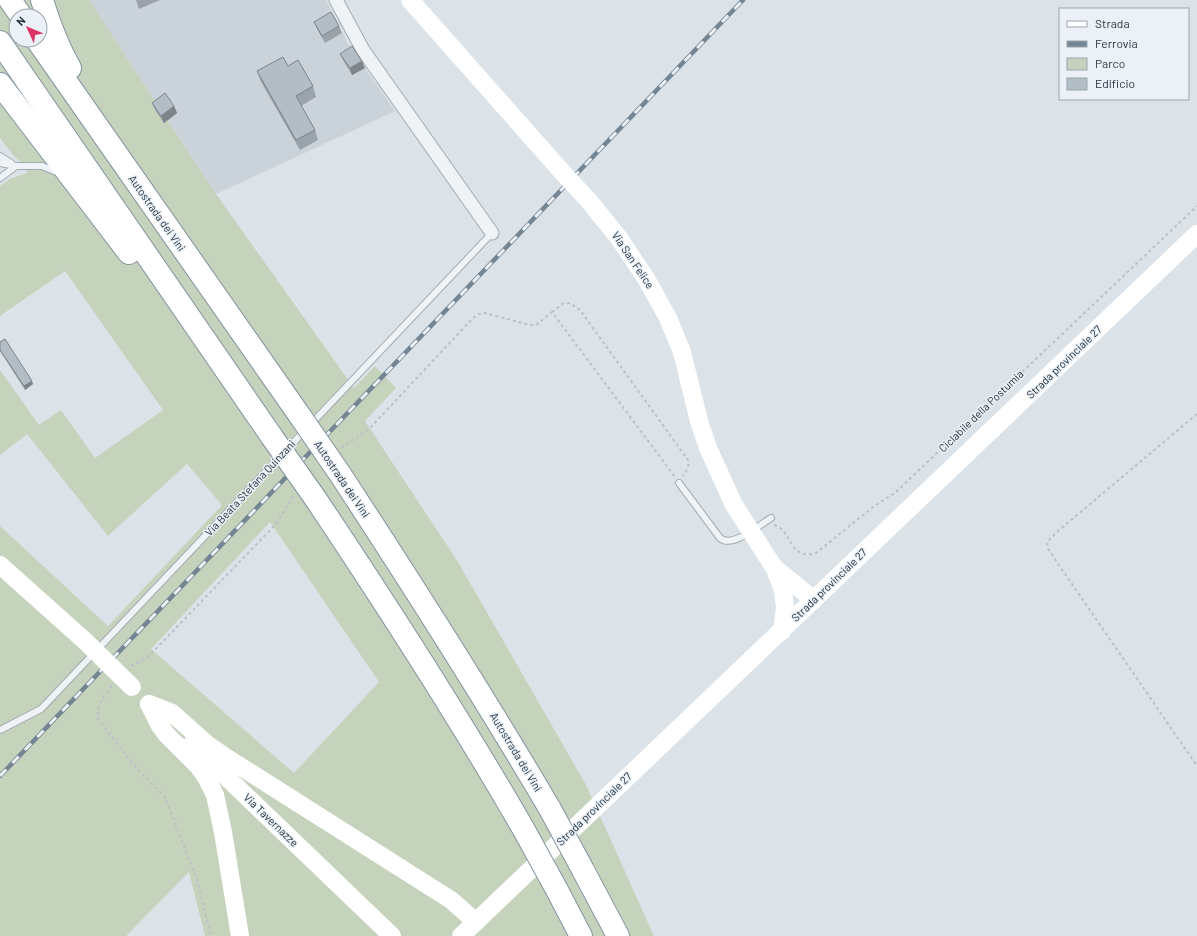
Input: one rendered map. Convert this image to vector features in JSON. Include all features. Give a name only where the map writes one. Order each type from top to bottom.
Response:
[{"type":"highway","points":[[42,0],[64,57],[88,96],[121,162]]},
{"type":"highway","points":[[0,42],[377,590],[482,757],[524,830],[581,936]]},
{"type":"highway","name":"Autostrada dei Vini","points":[[43,48],[340,474],[410,582],[517,752],[550,808],[618,936]]},
{"type":"highway","points":[[0,84],[73,181],[156,286],[200,331]]},
{"type":"street","points":[[336,0],[363,50],[492,233]]},
{"type":"street","name":"Via San Felice","points":[[410,0],[589,201],[620,238],[647,280],[668,318],[682,352],[699,421],[708,448],[734,505],[775,569]]},
{"type":"street","name":"Strada provinciale 27","points":[[461,936],[1197,234]]},
{"type":"street","name":"Via Tavernazze","points":[[0,565],[85,641],[392,936]]},
{"type":"street","points":[[775,569],[814,600]]},
{"type":"street","points":[[775,569],[783,590],[785,608],[782,630]]},
{"type":"street","points":[[149,704],[172,714],[208,745],[224,756],[451,900],[476,922]]},
{"type":"street","points":[[149,704],[166,734],[198,766],[215,795],[223,832],[240,936]]},
{"type":"lane","points":[[0,156],[16,166]]},
{"type":"lane","points":[[0,163],[16,166],[42,166],[60,173],[73,181]]},
{"type":"lane","points":[[0,178],[16,166]]},
{"type":"lane","name":"Via Beata Stefana Quinzani","points":[[0,730],[41,709],[492,233]]},
{"type":"lane","points":[[679,483],[722,540],[730,541],[752,534],[771,518]]},
{"type":"path","name":"Ciclabile della Postumia","points":[[752,534],[774,525],[782,530],[795,549],[801,553],[809,555],[816,553],[873,507],[896,492],[1197,206]]},
{"type":"path","points":[[552,312],[564,303],[570,303],[580,310],[688,460],[688,468],[679,483]]},
{"type":"path","points":[[1197,414],[1058,531],[1047,542],[1048,549],[1197,766]]},
{"type":"shaded area","points":[[89,0],[326,0],[348,44],[395,111],[216,194]]},
{"type":"green space","points":[[0,0],[89,0],[216,194],[354,388],[375,366],[396,388],[365,421],[458,562],[586,785],[654,936],[205,936],[189,872],[127,936],[0,936],[0,526],[108,626],[222,505],[187,464],[108,536],[27,434],[0,455],[0,370],[39,425],[61,410],[95,458],[163,410],[65,271],[0,316],[0,186],[10,179],[27,173],[25,166],[13,155],[0,138]],"holes":[[[270,522],[379,682],[294,773],[151,649]]]},
{"type":"building","points":[[331,12],[339,26],[322,36],[314,22]]},
{"type":"building","points":[[352,46],[362,61],[350,68],[340,54]]},
{"type":"building","points":[[283,57],[288,66],[298,60],[313,86],[296,96],[315,130],[296,140],[257,71]]},
{"type":"building","points":[[165,93],[174,106],[161,116],[152,103]]},
{"type":"building","points":[[5,339],[32,381],[24,386],[0,350],[0,342]]},
{"type":"railway","points":[[0,776],[743,0]]}]
